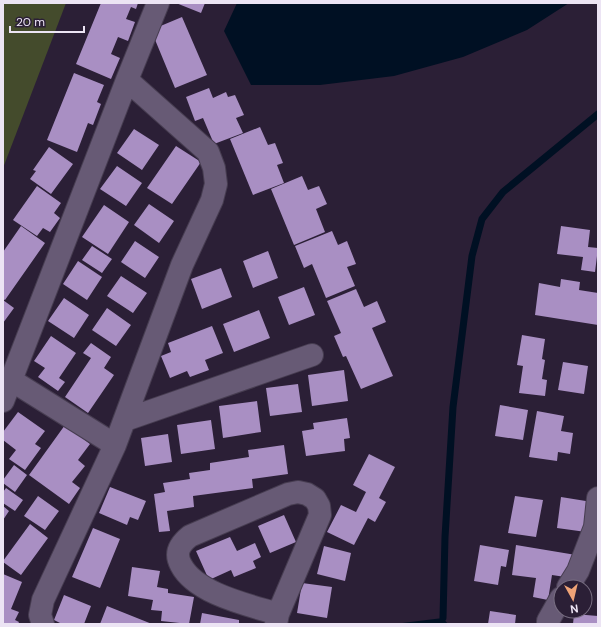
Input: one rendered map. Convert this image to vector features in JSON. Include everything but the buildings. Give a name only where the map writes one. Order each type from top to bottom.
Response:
[{"type":"street","points":[[3,401],[158,3]]},
{"type":"street","points":[[43,624],[40,615],[43,600],[115,445],[182,265],[212,200],[216,184],[214,168],[208,152],[127,80]]},
{"type":"street","points":[[125,420],[312,355]]},
{"type":"street","points":[[11,380],[115,445]]},
{"type":"street","points":[[298,492],[307,494],[314,499],[319,506],[320,515],[277,619],[206,588],[190,577],[184,570],[179,561],[178,552],[181,543],[190,536],[278,497],[298,492]]},
{"type":"street","points":[[573,579],[578,571],[595,527],[598,498]]},
{"type":"street","points":[[548,624],[553,612]]},
{"type":"green space","points":[[3,3],[66,3],[3,168]]},
{"type":"water","points":[[237,3],[569,3],[527,30],[463,57],[394,76],[320,85],[251,85],[224,31]]},
{"type":"water","points":[[443,618],[448,624],[394,624]]},
{"type":"waterway","points":[[443,618],[445,537],[453,407],[472,256],[482,219],[503,192],[598,114]]}]
